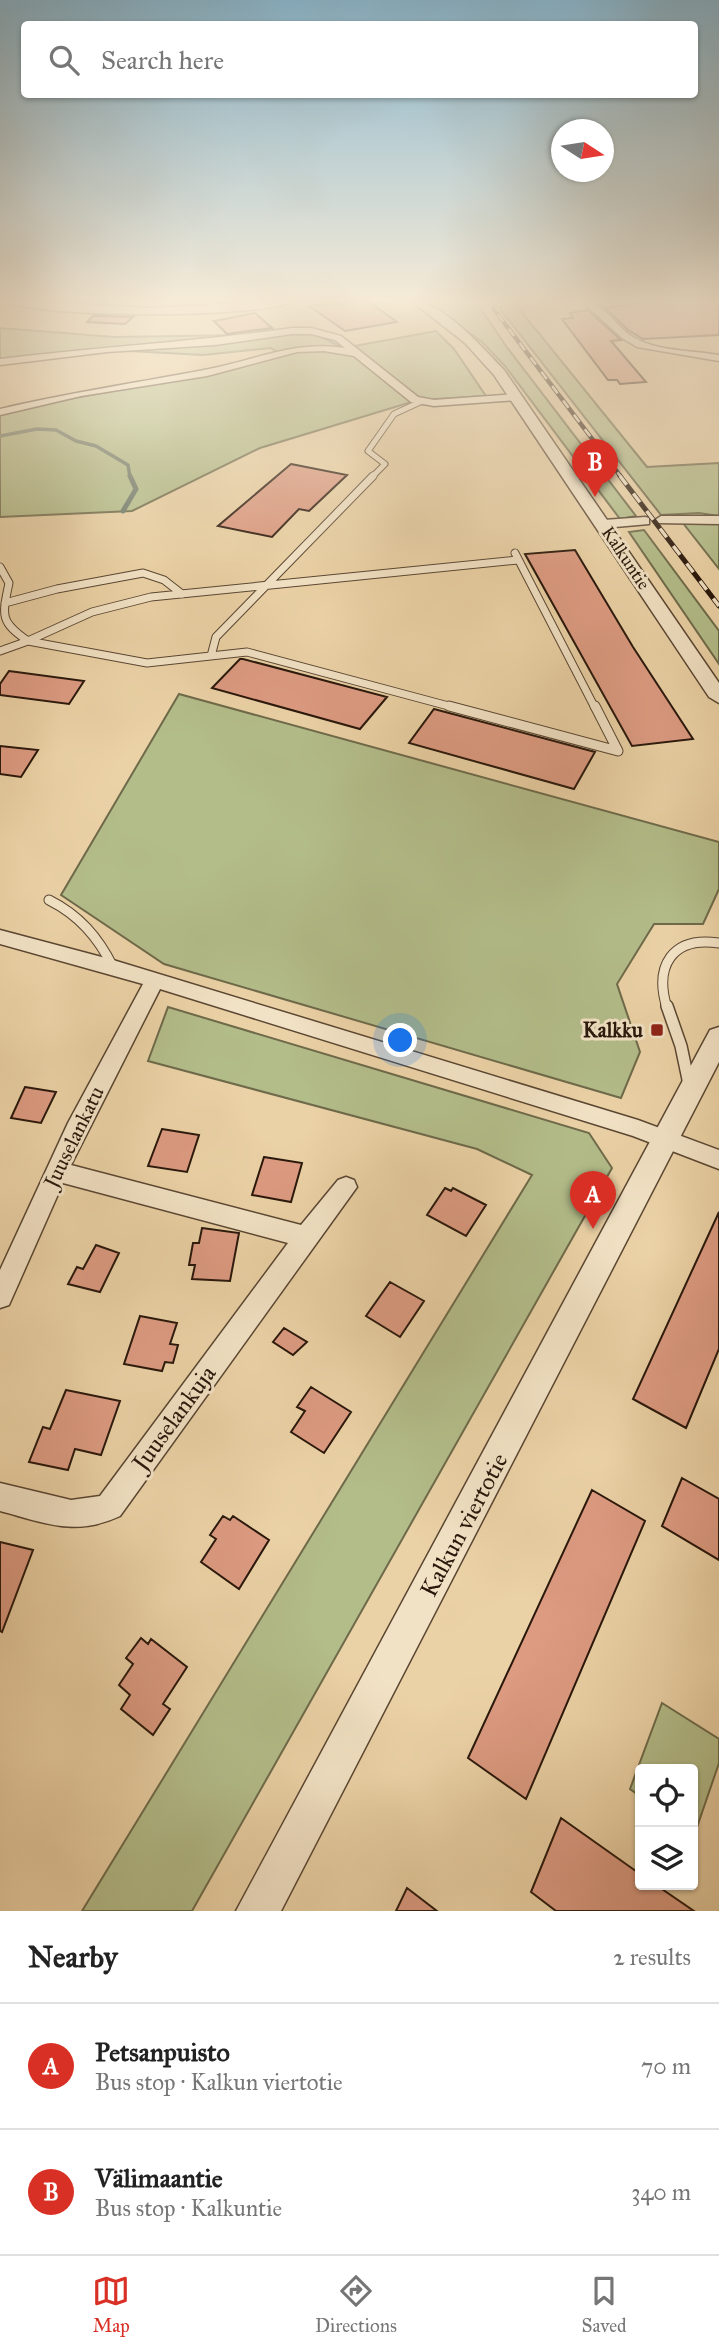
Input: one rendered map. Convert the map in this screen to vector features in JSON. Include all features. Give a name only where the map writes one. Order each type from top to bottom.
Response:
[{"type":"street","points":[[0,412],[105,389]]},
{"type":"street","points":[[399,389],[420,402],[517,397]]},
{"type":"street","name":"Kalkuntie","points":[[511,389],[719,696]]},
{"type":"street","points":[[661,520],[719,520]]},
{"type":"street","points":[[604,524],[645,521]]},
{"type":"street","points":[[0,937],[113,967],[667,1138],[719,1160]]},
{"type":"street","name":"Juuselankatu","points":[[0,1297],[57,1171],[155,980]]},
{"type":"street","points":[[667,1138],[719,1037]]},
{"type":"street","name":"Kalkun viertotie","points":[[258,1911],[667,1138]]},
{"type":"street","points":[[57,1171],[306,1237]]},
{"type":"street","name":"Juuselankuja","points":[[0,1497],[82,1516],[98,1514],[110,1506],[306,1237],[346,1187]]},
{"type":"lane","points":[[211,656],[216,637],[264,584],[385,464],[368,451],[394,414],[420,402]]},
{"type":"lane","points":[[0,567],[9,583],[2,615],[9,628],[28,641],[147,663],[247,652],[618,751],[516,556],[151,597],[102,609],[28,641],[0,651]]},
{"type":"lane","points":[[5,603],[57,589],[143,572],[163,580],[182,594]]},
{"type":"lane","points":[[0,659],[28,641]]},
{"type":"lane","points":[[49,900],[81,921],[102,945],[113,967]]},
{"type":"lane","points":[[691,1093],[680,1044],[665,1004],[662,972],[668,957],[679,946],[698,942],[719,943]]},
{"type":"green space","points":[[123,389],[481,389],[486,396],[418,400],[260,448],[132,511],[0,517],[0,413]]},
{"type":"green space","points":[[522,389],[539,389],[636,516],[620,519]]},
{"type":"green space","points":[[563,389],[584,389],[647,467],[719,463],[719,516],[699,513],[661,515]]},
{"type":"green space","points":[[683,523],[719,524],[719,569]]},
{"type":"green space","points":[[644,530],[719,631],[719,664],[629,532]]},
{"type":"green space","points":[[179,694],[719,842],[719,889],[703,924],[654,924],[617,984],[640,1052],[621,1098],[164,964],[61,895]]},
{"type":"green space","points":[[168,1007],[589,1133],[612,1168],[192,1911],[82,1911],[532,1175],[477,1149],[148,1061]]},
{"type":"green space","points":[[662,1703],[719,1739],[719,1763],[698,1824],[698,1764],[639,1764]]},
{"type":"green space","points":[[635,1776],[635,1792],[630,1789]]},
{"type":"building","points":[[291,464],[347,475],[309,511],[299,509],[272,537],[218,526]]},
{"type":"building","points":[[575,550],[633,647],[693,739],[632,746],[525,554]]},
{"type":"building","points":[[240,659],[387,697],[360,729],[212,688]]},
{"type":"building","points":[[9,671],[84,681],[69,704],[0,695],[0,684]]},
{"type":"building","points":[[434,709],[595,752],[574,789],[409,743]]},
{"type":"building","points":[[0,746],[38,750],[21,777],[0,774]]},
{"type":"building","points":[[25,1087],[56,1092],[41,1123],[11,1118]]},
{"type":"building","points":[[162,1129],[199,1135],[187,1172],[148,1166]]},
{"type":"building","points":[[264,1157],[302,1163],[291,1202],[252,1195]]},
{"type":"building","points":[[445,1188],[451,1191],[453,1188],[486,1205],[466,1236],[427,1215]]},
{"type":"building","points":[[719,1212],[719,1349],[686,1428],[633,1399]]},
{"type":"building","points":[[202,1228],[239,1233],[230,1281],[192,1279],[195,1265],[189,1265],[193,1243],[199,1243]]},
{"type":"building","points":[[96,1245],[119,1253],[100,1292],[68,1284],[77,1267],[83,1269]]},
{"type":"building","points":[[390,1282],[424,1301],[400,1337],[366,1316]]},
{"type":"building","points":[[140,1316],[177,1323],[170,1344],[178,1345],[173,1363],[165,1362],[162,1371],[124,1364]]},
{"type":"building","points":[[284,1328],[307,1342],[293,1355],[273,1342]]},
{"type":"building","points":[[311,1387],[351,1412],[324,1453],[291,1432],[305,1411],[297,1407]]},
{"type":"building","points":[[66,1390],[120,1401],[101,1455],[75,1449],[68,1470],[29,1462],[43,1427],[50,1429]]},
{"type":"building","points":[[682,1478],[719,1499],[719,1560],[662,1526]]},
{"type":"building","points":[[592,1490],[645,1521],[526,1799],[468,1758]]},
{"type":"building","points":[[223,1516],[230,1520],[233,1516],[269,1540],[239,1589],[201,1562],[216,1539],[210,1535]]},
{"type":"building","points":[[0,1542],[33,1550],[2,1632],[0,1631]]},
{"type":"building","points":[[141,1638],[148,1644],[151,1639],[187,1667],[163,1704],[170,1709],[153,1735],[121,1709],[130,1695],[119,1685],[133,1664],[126,1658]]},
{"type":"building","points":[[561,1818],[635,1870],[635,1890],[663,1890],[694,1911],[556,1911],[531,1892]]},
{"type":"building","points":[[407,1888],[437,1911],[396,1911]]},
{"type":"waterway","points":[[0,436],[37,429],[56,430],[76,441],[96,446],[128,465],[130,477]]},
{"type":"waterway","points":[[123,511],[136,489],[130,476]]},
{"type":"railway","points":[[555,389],[621,477]]},
{"type":"railway","points":[[620,476],[719,606]]},
{"type":"place","name":"Välimaantie","points":[[595,497]]},
{"type":"place","name":"Kalkku","points":[[657,1030]]},
{"type":"place","name":"Petsanpuisto","points":[[593,1229]]}]
